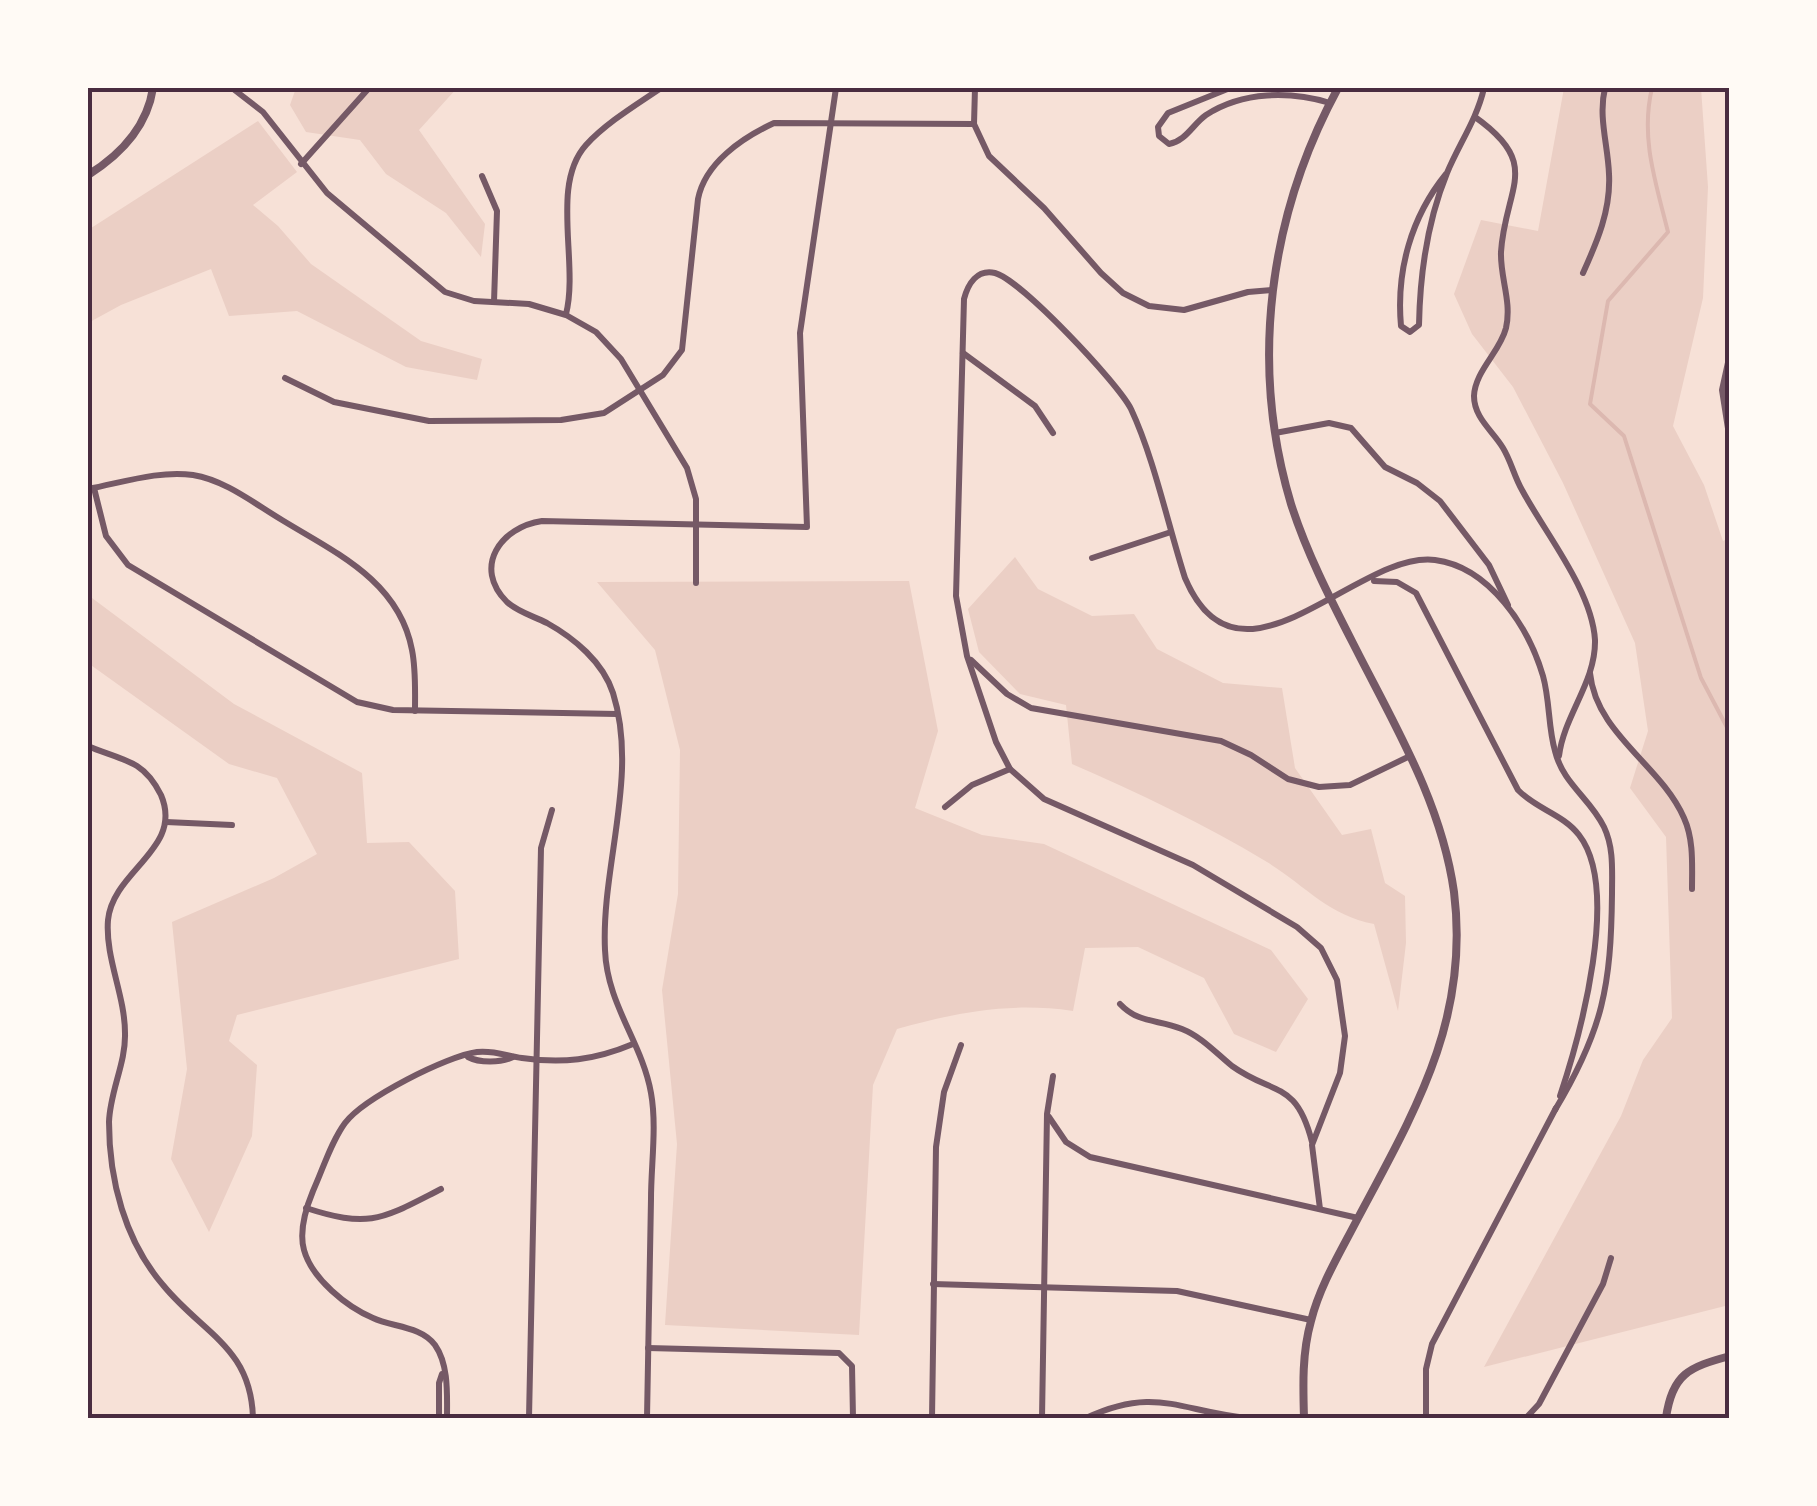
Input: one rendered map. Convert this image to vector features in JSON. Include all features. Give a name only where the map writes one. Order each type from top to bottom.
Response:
[{"type":"street","points":[[88,175],[122,150],[135,133],[146,114],[153,88]]},
{"type":"street","points":[[232,88],[263,112],[301,164],[339,204],[445,292],[458,298],[529,304],[566,314],[609,344],[687,468],[696,499],[696,583]]},
{"type":"street","points":[[301,164],[370,88]]},
{"type":"street","points":[[566,314],[572,274],[568,194],[575,161],[596,135],[660,88]]},
{"type":"street","points":[[647,1418],[652,1094],[609,986],[604,946],[619,786],[617,714],[606,677],[564,634],[505,600],[492,568],[502,539],[528,523],[807,527],[800,333],[836,88]]},
{"type":"street","points":[[975,88],[974,124],[989,156],[1063,227],[1111,284],[1136,300],[1164,309],[1184,310],[1248,292],[1272,290]]},
{"type":"street","points":[[1230,88],[1168,113],[1158,127],[1159,136],[1170,144],[1177,143],[1206,115],[1261,96],[1302,96],[1330,102]]},
{"type":"street","points":[[1086,1418],[1151,1401],[1250,1418],[1304,1418],[1303,1375],[1311,1320],[1328,1275],[1432,1074],[1454,986],[1456,932],[1448,861],[1433,808],[1331,599],[1292,504],[1274,433],[1268,362],[1272,290],[1293,194],[1337,88]]},
{"type":"street","points":[[1446,174],[1424,249],[1419,325],[1410,332],[1401,326],[1400,314],[1408,246],[1425,203],[1446,174],[1475,117],[1484,88]]},
{"type":"street","points":[[1583,274],[1600,234],[1609,198],[1602,115],[1605,88]]},
{"type":"street","points":[[1475,117],[1510,148],[1516,178],[1501,255],[1507,294],[1506,329],[1474,391],[1474,404],[1485,426],[1502,445],[1520,487],[1588,606],[1594,641],[1590,672],[1561,743],[1560,768]]},
{"type":"street","points":[[285,378],[334,402],[429,422],[574,420],[604,412],[662,375],[682,350],[698,199],[707,173],[759,130],[774,123],[974,124]]},
{"type":"street","points":[[482,176],[497,211],[494,302]]},
{"type":"street","points":[[1312,1145],[1340,1074],[1345,1036],[1337,980],[1321,948],[1298,927],[1193,865],[1056,806],[1010,769],[996,742],[967,656],[955,572],[967,286],[987,272],[1009,280],[1098,364],[1120,391],[1137,424],[1192,594],[1213,616],[1239,628],[1268,628],[1406,562],[1420,559],[1449,562],[1475,575],[1511,611]]},
{"type":"street","points":[[962,352],[1035,406],[1053,433]]},
{"type":"street","points":[[1730,358],[1723,390],[1730,435]]},
{"type":"street","points":[[1274,433],[1330,422],[1351,428],[1385,468],[1417,483],[1440,502],[1489,564],[1543,676],[1560,768],[1598,816],[1609,842],[1612,930],[1608,980],[1596,1030],[1432,1344],[1426,1368],[1426,1418]]},
{"type":"street","points":[[415,711],[414,662],[407,629],[390,597],[355,564],[211,480],[162,475],[91,488],[106,536],[117,553],[142,576],[341,694],[374,708],[415,711],[617,714]]},
{"type":"street","points":[[1092,558],[1170,532]]},
{"type":"street","points":[[1368,581],[1397,582],[1416,594],[1518,790],[1570,824],[1588,848],[1596,880],[1592,978],[1556,1110]]},
{"type":"street","points":[[967,656],[1007,694],[1031,708],[1221,741],[1303,785],[1334,788],[1350,784],[1410,756]]},
{"type":"street","points":[[1590,672],[1601,710],[1684,818],[1689,834],[1692,889]]},
{"type":"street","points":[[88,746],[134,764],[147,774],[165,805],[166,822],[154,850],[119,886],[108,920],[126,1032],[110,1105],[110,1154],[120,1204],[137,1245],[166,1290],[232,1350],[242,1365],[252,1397],[253,1418]]},
{"type":"street","points":[[945,808],[972,784],[1010,769]]},
{"type":"street","points":[[530,1418],[541,848],[552,810]]},
{"type":"street","points":[[166,822],[232,825]]},
{"type":"street","points":[[1120,1004],[1143,1021],[1169,1025],[1194,1035],[1234,1067],[1288,1094],[1303,1116],[1312,1145],[1320,1209]]},
{"type":"street","points":[[439,1418],[442,1364],[434,1345],[421,1333],[375,1320],[356,1310],[316,1272],[304,1250],[306,1208],[347,1120],[363,1106],[445,1060],[474,1052],[536,1060],[594,1059],[633,1044]]},
{"type":"street","points":[[932,1418],[938,1120],[951,1067],[962,1045]]},
{"type":"street","points":[[1042,1418],[1047,1114],[1053,1076]]},
{"type":"street","points":[[1047,1114],[1066,1142],[1090,1157],[1358,1218]]},
{"type":"street","points":[[306,1208],[352,1221],[376,1219],[441,1190]]},
{"type":"street","points":[[1526,1418],[1539,1404],[1604,1284],[1611,1258]]},
{"type":"street","points":[[933,1284],[1177,1291],[1311,1320]]},
{"type":"street","points":[[648,1348],[840,1353],[852,1366],[852,1418]]},
{"type":"street","points":[[1666,1418],[1669,1399],[1682,1376],[1704,1362],[1730,1356]]},
{"type":"street","points":[[442,1373],[447,1384],[446,1418]]},
{"type":"shaded area","points":[[296,88],[457,88],[419,130],[485,224],[481,257],[446,213],[386,174],[360,140],[306,132],[290,105]]},
{"type":"shaded area","points":[[1564,88],[1701,88],[1708,187],[1703,298],[1673,426],[1704,485],[1723,541],[1729,538],[1729,1305],[1484,1367],[1621,1116],[1643,1060],[1672,1018],[1666,837],[1630,788],[1648,731],[1635,643],[1563,483],[1513,387],[1472,334],[1454,294],[1481,220],[1538,231]]},
{"type":"shaded area","points":[[258,121],[297,172],[253,205],[278,226],[311,264],[421,341],[482,359],[477,380],[406,367],[297,311],[229,316],[211,269],[121,305],[88,323],[88,230]]},
{"type":"shaded area","points":[[1015,557],[1038,589],[1092,616],[1134,614],[1157,649],[1223,683],[1282,688],[1295,768],[1342,835],[1371,829],[1385,883],[1405,896],[1406,943],[1398,1011],[1374,924],[1330,907],[1267,862],[1195,822],[1072,764],[1066,705],[1020,694],[979,652],[968,609]]},
{"type":"shaded area","points":[[909,581],[938,731],[915,808],[982,835],[1044,844],[1271,950],[1308,999],[1276,1052],[1234,1034],[1204,978],[1138,947],[1085,948],[1073,1011],[984,1010],[897,1029],[873,1085],[859,1335],[665,1325],[677,1144],[662,990],[678,894],[680,750],[655,650],[597,582]]},
{"type":"shaded area","points":[[88,595],[234,704],[362,773],[367,843],[409,842],[455,891],[459,959],[237,1015],[229,1041],[257,1065],[252,1136],[209,1232],[171,1159],[187,1069],[172,922],[274,878],[317,854],[277,778],[229,764],[88,663]]},
{"type":"waterway","points":[[1652,88],[1649,143],[1668,232],[1608,301],[1590,404],[1624,436],[1701,678],[1730,733]]}]
